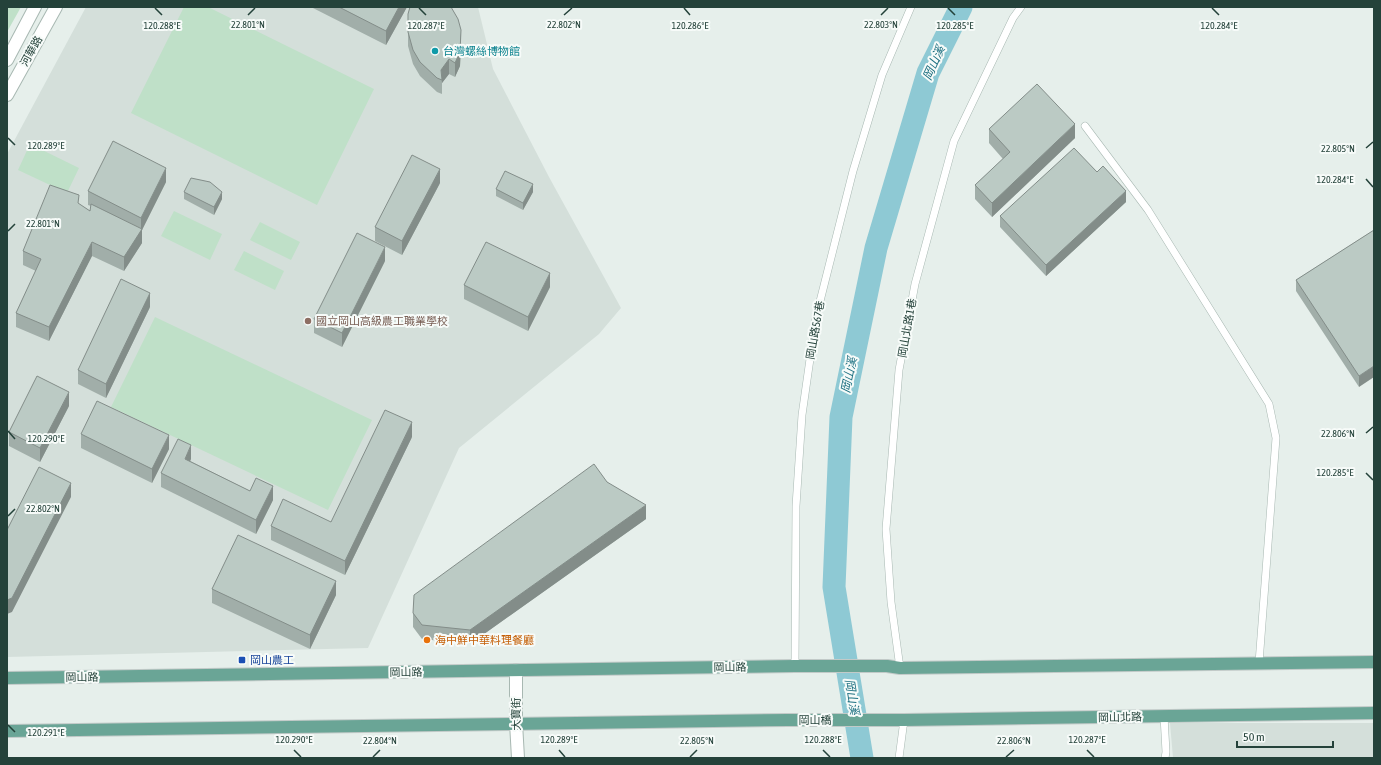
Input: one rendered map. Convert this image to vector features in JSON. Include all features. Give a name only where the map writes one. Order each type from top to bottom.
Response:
[{"type":"main road","points":[[800,666],[887,666],[900,668],[1374,662]]},
{"type":"main road","name":"岡山路","points":[[7,678],[800,666]]},
{"type":"main road","name":"岡山北路","points":[[866,720],[1374,712]]},
{"type":"main road","name":"岡山橋","points":[[516,723],[866,720]]},
{"type":"main road","points":[[7,731],[516,723]]},
{"type":"street","name":"河華路","points":[[7,60],[35,7]]},
{"type":"street","name":"河華路","points":[[7,95],[56,7]]},
{"type":"street","name":"大寶街","points":[[516,670],[516,723],[518,758]]},
{"type":"lane","name":"岡山路567巷","points":[[800,666],[796,506],[802,415],[816,317],[853,171],[880,83],[911,7]]},
{"type":"lane","name":"岡山北路1巷","points":[[900,668],[891,602],[886,529],[899,370],[915,284],[954,141],[1013,18],[1020,7]]},
{"type":"lane","points":[[1085,126],[1148,210],[1269,404],[1276,438],[1259,664]]},
{"type":"lane","points":[[1164,716],[1165,758]]},
{"type":"lane","points":[[899,758],[904,720]]},
{"type":"shaded area","name":"國立岡山高級農工職業學校","points":[[86,7],[478,7],[493,69],[549,177],[621,308],[599,334],[459,448],[368,648],[7,657],[7,154]]},
{"type":"shaded area","points":[[1170,723],[1374,723],[1374,758],[1173,758]]},
{"type":"green space","points":[[7,7],[21,7],[7,32]]},
{"type":"green space","points":[[184,7],[208,7],[374,89],[317,205],[131,113]]},
{"type":"green space","points":[[30,144],[79,168],[67,193],[18,170]]},
{"type":"green space","points":[[174,211],[222,234],[210,260],[161,236]]},
{"type":"green space","points":[[260,222],[300,242],[291,260],[250,240]]},
{"type":"green space","points":[[244,251],[284,271],[275,290],[234,270]]},
{"type":"green space","points":[[155,317],[372,420],[328,510],[111,407]]},
{"type":"building","points":[[339,7],[399,7],[386,31]]},
{"type":"building","name":"台灣螺絲博物館","points":[[410,7],[451,7],[458,19],[461,30],[460,52],[455,63],[449,59],[441,70],[442,80],[437,78],[420,62],[413,50],[408,32],[408,14]]},
{"type":"building","points":[[1037,84],[1075,124],[992,203],[975,185],[1010,152],[989,129]]},
{"type":"building","points":[[113,141],[166,168],[141,218],[88,191]]},
{"type":"building","points":[[1074,148],[1097,172],[1103,166],[1126,191],[1046,265],[1000,216]]},
{"type":"building","points":[[412,155],[440,169],[402,241],[375,227]]},
{"type":"building","points":[[505,171],[533,184],[523,203],[496,189]]},
{"type":"building","points":[[191,178],[210,182],[222,192],[214,207],[184,192]]},
{"type":"building","points":[[50,185],[79,195],[78,203],[90,211],[91,204],[142,229],[124,257],[92,242],[49,327],[16,313],[41,259],[23,251]]},
{"type":"building","points":[[1374,230],[1374,366],[1359,376],[1296,280]]},
{"type":"building","points":[[357,233],[385,247],[342,333],[314,319]]},
{"type":"building","points":[[486,242],[550,273],[528,317],[464,285]]},
{"type":"building","points":[[121,279],[150,293],[106,384],[78,370]]},
{"type":"building","points":[[37,376],[69,392],[40,448],[9,432]]},
{"type":"building","points":[[97,401],[169,435],[152,469],[81,434]]},
{"type":"building","points":[[385,410],[412,422],[345,561],[271,526],[283,499],[331,522]]},
{"type":"building","points":[[178,439],[191,445],[185,459],[250,491],[256,478],[273,486],[256,520],[161,473]]},
{"type":"building","points":[[594,464],[607,482],[646,505],[470,630],[422,625],[413,613],[414,595]]},
{"type":"building","points":[[39,467],[71,483],[12,598],[7,600],[7,530]]},
{"type":"building","points":[[238,535],[336,581],[310,635],[212,589]]},
{"type":"waterway","name":"岡山溪","points":[[862,758],[834,587],[841,417],[876,248],[928,73],[961,7]]},
{"type":"place","name":"台灣螺絲博物館","points":[[435,51]]},
{"type":"place","name":"國立岡山高級農工職業學校","points":[[308,321]]},
{"type":"place","name":"海中鮮中華料理餐廳","points":[[427,640]]},
{"type":"place","name":"岡山農工","points":[[242,660]]}]
